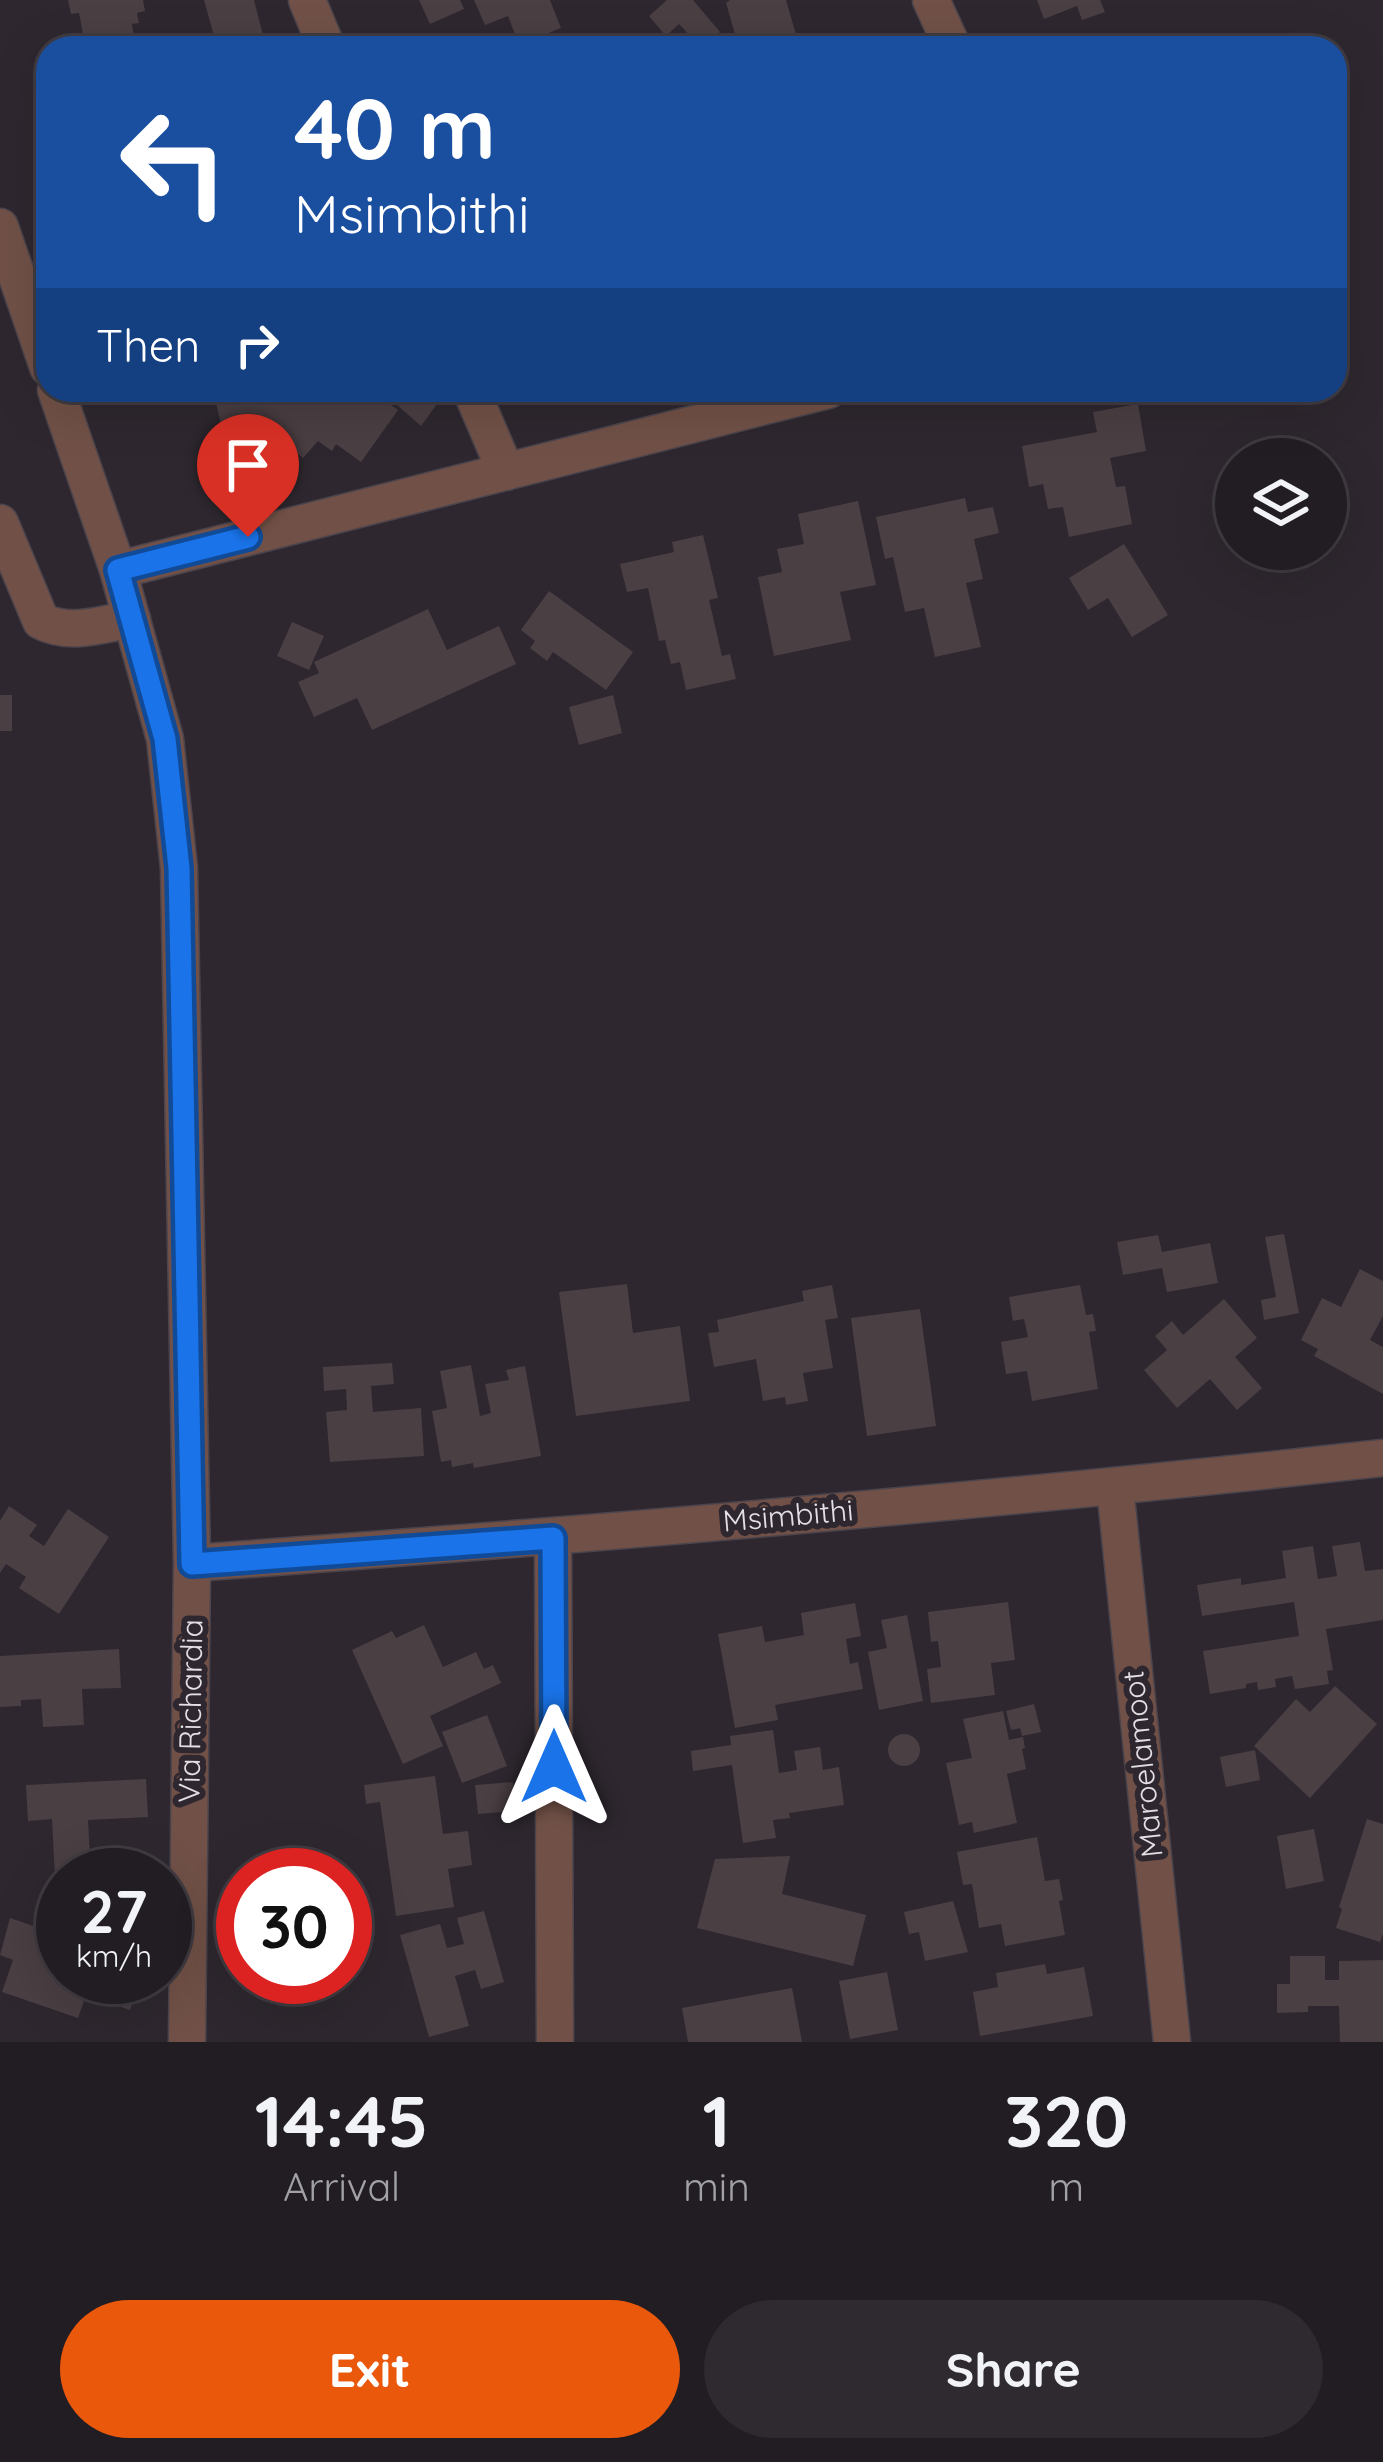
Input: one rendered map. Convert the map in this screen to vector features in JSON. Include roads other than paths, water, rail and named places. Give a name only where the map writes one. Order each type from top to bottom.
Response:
[{"type":"street","points":[[307,0],[322,36]]},
{"type":"street","points":[[931,0],[947,36]]},
{"type":"street","points":[[2,241],[36,334]]},
{"type":"street","name":"Via Richardia","points":[[60,402],[118,570],[165,739],[179,868],[192,1564],[187,2042]]},
{"type":"street","points":[[476,402],[506,472]]},
{"type":"street","points":[[118,570],[781,402]]},
{"type":"street","points":[[0,523],[41,621],[56,628],[78,629],[132,619]]},
{"type":"street","name":"Msimbithi","points":[[192,1564],[553,1538],[1383,1458]]},
{"type":"street","name":"Maroelamoot","points":[[1115,1487],[1172,2042]]},
{"type":"street","points":[[553,1538],[555,2042]]}]
